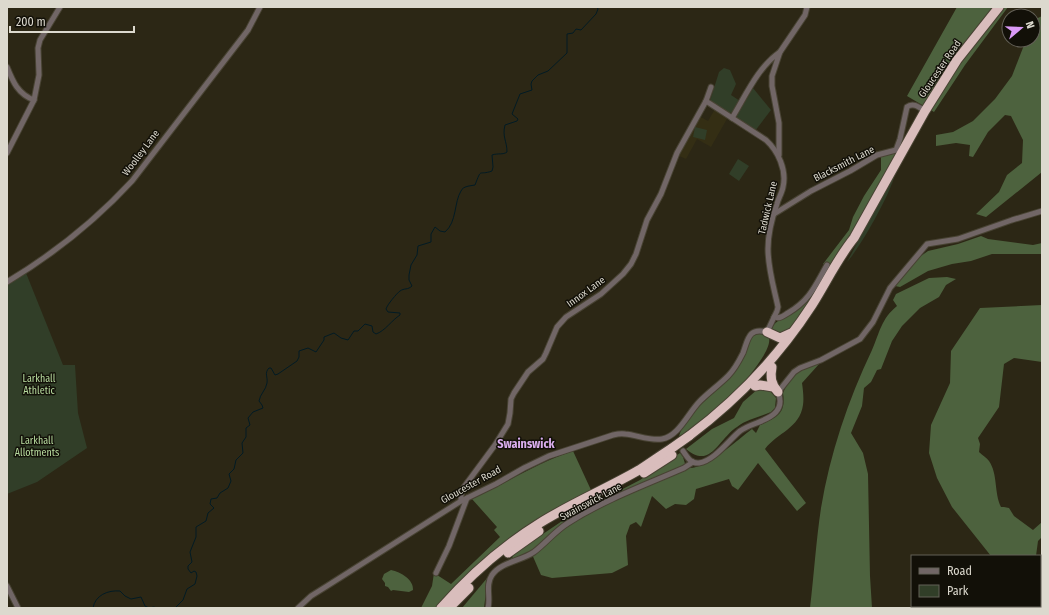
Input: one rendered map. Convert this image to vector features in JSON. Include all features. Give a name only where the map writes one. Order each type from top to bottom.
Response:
[{"type":"highway","name":"Gloucester Road","points":[[854,238],[925,111],[957,60],[999,7]]},
{"type":"highway","points":[[441,608],[480,569],[517,539],[540,523],[574,503],[639,470],[713,425],[755,386],[812,305],[846,248],[854,238]]},
{"type":"highway","points":[[691,439],[795,340],[816,309],[851,250],[854,238]]},
{"type":"highway","points":[[768,333],[780,338],[793,333]]},
{"type":"highway","points":[[768,333],[775,346],[770,375],[775,389]]},
{"type":"highway","points":[[755,386],[760,385],[775,389]]},
{"type":"highway","points":[[449,608],[466,590],[502,558],[543,528],[637,477],[676,448]]},
{"type":"street","points":[[7,153],[34,100],[39,75],[38,48],[40,40],[60,7]]},
{"type":"street","name":"Woolley Lane","points":[[7,282],[26,271],[89,223],[113,202],[132,181],[248,30],[260,7]]},
{"type":"street","name":"Tadwick Lane","points":[[768,333],[778,307],[770,274],[768,249],[774,214],[784,182],[779,158],[779,122],[772,86],[772,76],[780,52],[805,15],[807,7]]},
{"type":"street","name":"Tadwick Lane","points":[[732,118],[757,76],[771,58],[780,52]]},
{"type":"street","points":[[7,67],[17,88],[28,98],[34,100]]},
{"type":"street","name":"Innox Lane","points":[[461,501],[461,495],[464,487],[508,424],[510,404],[514,393],[528,372],[543,359],[557,327],[566,317],[602,294],[623,274],[630,264],[636,254],[647,220],[661,194],[677,153],[706,101],[711,87]]},
{"type":"street","name":"Tadwick Lane","points":[[706,101],[766,140],[774,147],[779,158]]},
{"type":"street","name":"Blacksmith Lane","points":[[774,214],[787,205],[877,155],[896,150],[907,107],[914,104],[925,111]]},
{"type":"street","points":[[780,195],[787,205]]},
{"type":"street","points":[[768,333],[761,331],[756,332],[748,338],[743,353],[728,376],[700,401],[672,434],[676,448],[692,462],[699,463],[708,459],[747,426],[770,417],[775,413],[779,409],[780,401],[775,389],[794,372],[800,368],[821,360],[860,338],[873,322],[890,288],[927,244],[958,239],[1042,211]]},
{"type":"street","points":[[774,317],[779,318],[806,301],[827,265]]},
{"type":"street","name":"Gloucester Road","points":[[298,608],[311,596],[326,586],[461,501],[537,461],[613,435],[624,433],[655,440],[672,434]]},
{"type":"street","name":"Swainswick Lane","points":[[488,608],[490,578],[498,569],[534,552],[558,529],[576,518],[610,500],[684,468],[692,462]]},
{"type":"street","points":[[436,573],[449,546],[467,498]]},
{"type":"street","points":[[7,586],[18,608]]},
{"type":"shaded area","points":[[715,109],[728,117],[711,147],[697,139],[686,159],[677,155],[699,116],[708,121]]},
{"type":"green space","points":[[957,7],[1008,7],[1001,8],[1001,16],[965,65],[934,112],[907,96]]},
{"type":"green space","points":[[1041,16],[1042,172],[986,217],[976,214],[999,192],[1007,175],[1022,163],[1023,140],[1011,116],[1005,115],[988,132],[973,157],[969,156],[970,145],[956,143],[936,146],[936,135],[953,132],[973,121],[995,99],[1012,76],[1023,48],[1041,48]]},
{"type":"green space","points":[[724,68],[730,70],[736,84],[731,95],[740,101],[734,111],[730,113],[710,101],[719,72]]},
{"type":"green space","points":[[753,88],[771,110],[755,131],[736,117]]},
{"type":"green space","points":[[695,127],[707,130],[705,140],[693,137]]},
{"type":"green space","points":[[897,151],[848,239],[797,321],[792,327],[781,335],[771,330],[780,319],[797,310],[806,302],[820,281],[827,264],[823,264],[849,230],[853,217],[864,196],[881,170],[881,156]]},
{"type":"green space","points":[[738,159],[749,166],[739,181],[729,174]]},
{"type":"green space","points":[[896,170],[894,179],[876,218],[847,262]]},
{"type":"green space","points":[[981,236],[988,239],[1033,245],[1042,243],[1042,254],[992,254],[971,261],[952,264],[928,271],[900,287],[895,286],[918,258],[928,251],[958,244]]},
{"type":"green space","name":"Larkhall Athletic","points":[[26,273],[63,365],[75,365],[78,413],[87,448],[37,482],[7,494],[7,285]]},
{"type":"green space","points":[[947,277],[956,279],[946,285],[939,297],[920,308],[902,326],[892,341],[881,369],[877,370],[871,382],[864,388],[862,406],[851,433],[863,453],[868,474],[872,608],[810,608],[819,520],[829,468],[855,388],[884,321],[897,306],[893,300],[896,294],[929,278]]},
{"type":"green space","points":[[1042,305],[1042,362],[1014,358],[1004,364],[999,407],[978,438],[980,444],[979,452],[989,461],[994,472],[997,496],[1001,507],[1009,508],[1014,516],[1033,530],[1042,522],[1042,537],[1038,541],[1036,555],[990,555],[952,507],[937,478],[929,453],[931,425],[950,383],[951,351],[980,308]]},
{"type":"green space","points":[[755,334],[763,334],[769,338],[765,354],[750,375],[710,416],[700,424],[679,436],[689,417],[730,377],[740,365]]},
{"type":"green space","points":[[820,363],[802,383],[803,405],[801,413],[793,425],[770,443],[765,449],[806,503],[797,511],[758,463],[738,490],[732,486],[729,479],[696,489],[694,499],[686,505],[675,504],[666,509],[652,496],[641,527],[636,522],[630,525],[626,536],[628,565],[612,573],[552,578],[541,575],[531,552],[500,566],[513,557],[512,555],[565,519],[640,480],[680,453],[686,467],[693,468],[710,461],[752,429],[756,433],[760,425],[776,417],[782,410],[784,400],[783,393],[790,380],[802,370]]},
{"type":"green space","points":[[759,388],[770,391],[776,398],[775,408],[771,412],[741,424],[730,432],[714,450],[708,454],[702,456],[695,455],[686,449],[712,429],[734,418],[743,402]]},
{"type":"green space","points":[[573,451],[591,490],[540,518],[517,534],[438,608],[421,608],[432,586],[434,573],[451,584],[500,537],[494,530],[497,527],[472,499],[534,467]]},
{"type":"green space","points":[[391,570],[406,577],[413,586],[413,590],[409,592],[391,591],[385,586],[382,579],[384,574]]},
{"type":"green space","points":[[488,577],[484,608],[462,608]]},
{"type":"green space","points":[[986,607],[1041,608],[987,608]]},
{"type":"waterway","points":[[170,608],[175,608],[183,600],[187,589],[195,584],[197,576],[196,572],[194,571],[191,573],[188,566],[192,562],[190,552],[196,537],[196,527],[206,521],[208,513],[214,508],[210,504],[211,499],[217,498],[220,493],[228,488],[231,481],[229,474],[234,469],[236,460],[243,453],[242,443],[246,437],[246,428],[250,425],[248,418],[253,412],[263,408],[259,401],[266,385],[266,373],[269,368],[271,368],[275,375],[278,374],[297,361],[299,351],[308,348],[316,352],[324,340],[324,337],[334,333],[341,338],[348,340],[354,331],[358,331],[365,324],[372,326],[373,332],[376,334],[400,315],[400,313],[388,312],[386,309],[399,292],[412,286],[409,280],[409,275],[411,265],[417,255],[418,246],[431,242],[431,234],[435,227],[440,231],[445,232],[449,228],[452,223],[457,201],[462,189],[467,186],[475,185],[481,173],[492,171],[492,155],[507,152],[504,133],[505,125],[517,121],[518,119],[512,114],[520,94],[532,90],[532,81],[538,75],[548,71],[567,53],[567,34],[573,33],[576,29],[581,30],[596,14],[598,9],[597,7]]},
{"type":"waterway","points":[[93,608],[94,603],[99,597],[111,591],[120,591],[131,599],[141,597],[145,606],[149,608],[156,608]]},
{"type":"district","name":"Swainswick","points":[[526,444]]},
{"type":"park label","name":"Larkhall Allotments","points":[[37,446]]}]
